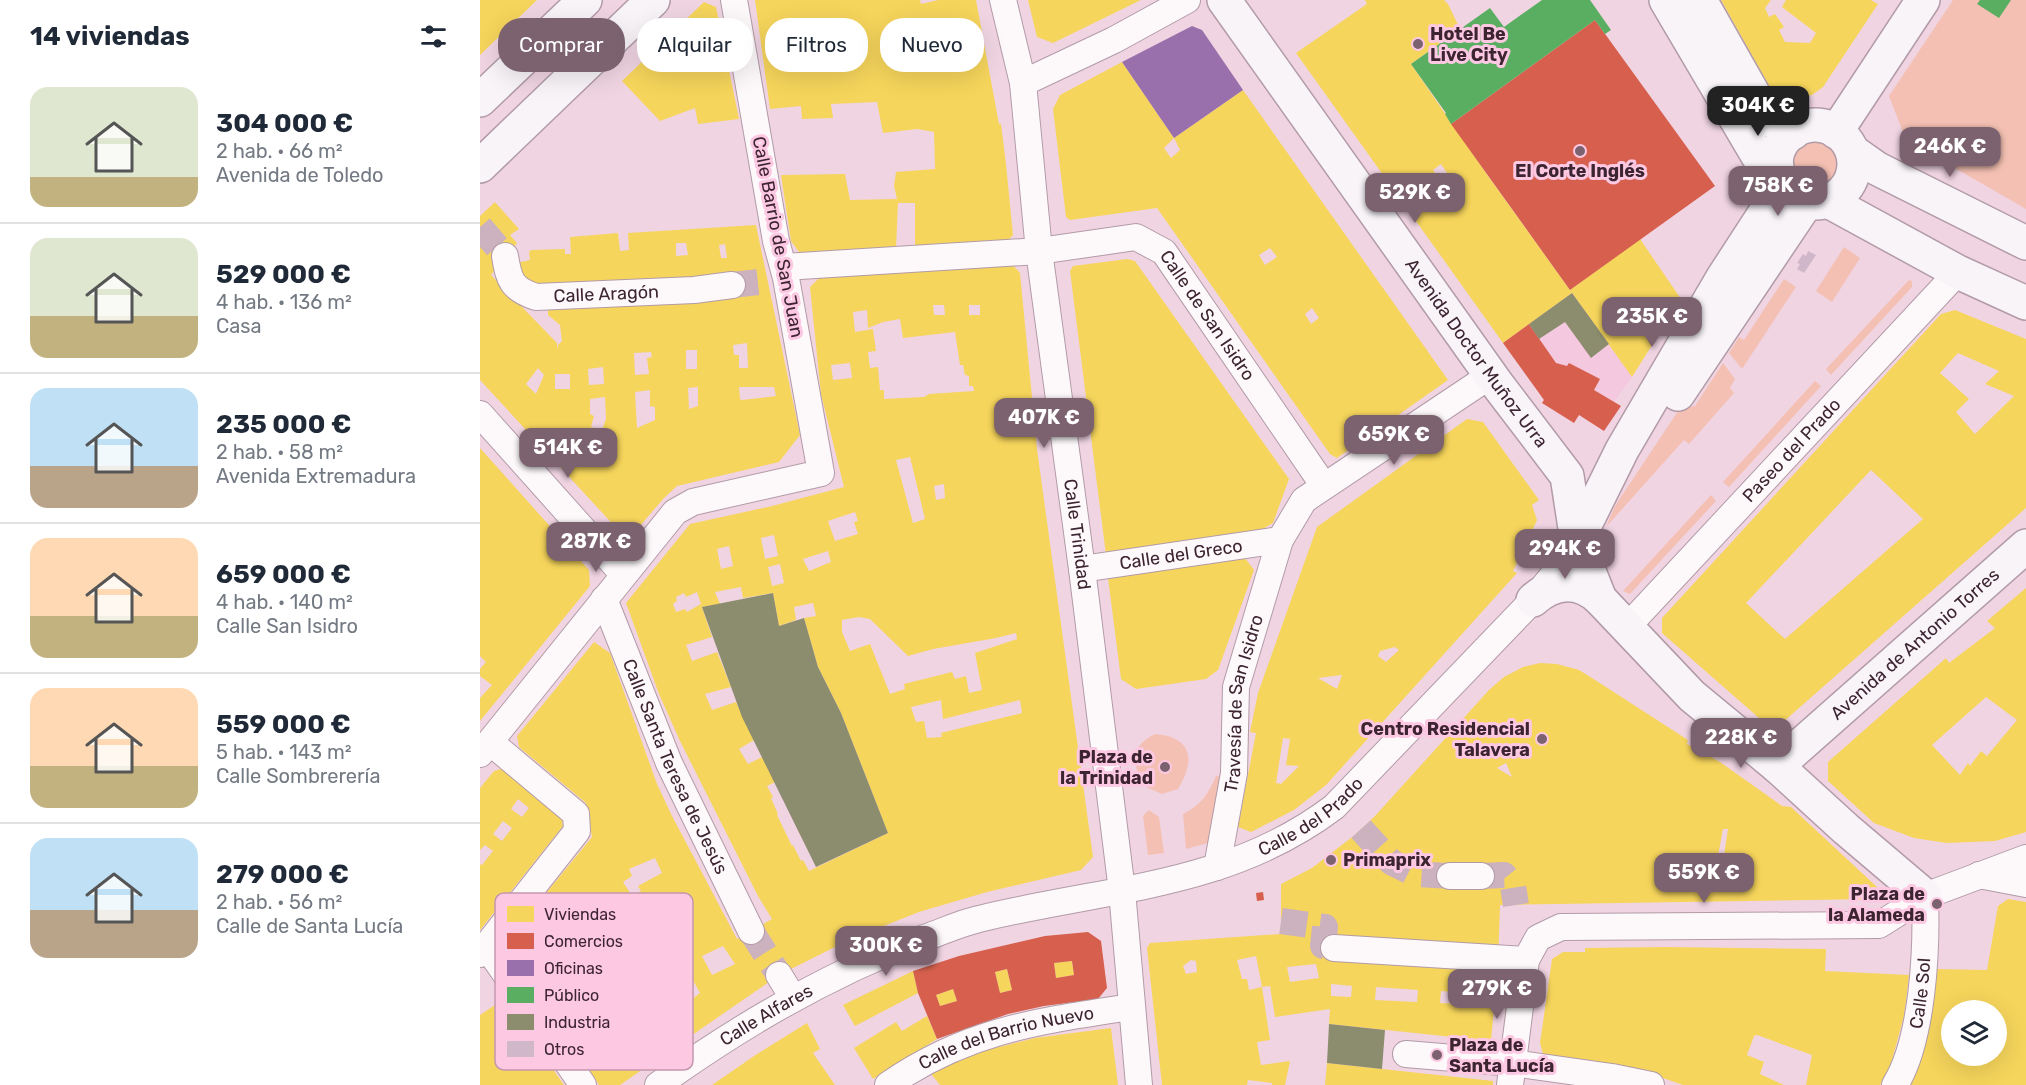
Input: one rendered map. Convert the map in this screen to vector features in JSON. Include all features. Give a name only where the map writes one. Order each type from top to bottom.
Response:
[{"type":"street","points":[[480,100],[585,0]]},
{"type":"street","points":[[480,166],[653,0]]},
{"type":"street","name":"Calle Barrio de San Juan","points":[[623,574],[675,512],[693,502],[821,473],[779,275],[776,241],[734,0]]},
{"type":"street","name":"Calle Trinidad","points":[[1003,0],[1023,83],[1040,251],[1122,891],[1119,1009],[1139,1085]]},
{"type":"street","points":[[1023,83],[1114,40],[1187,0]]},
{"type":"street","name":"Avenida Doctor Muñoz Urra","points":[[1224,0],[1491,375],[1567,476],[1576,541],[1600,599]]},
{"type":"street","points":[[1666,0],[1758,156],[1799,189],[1958,272],[2026,303]]},
{"type":"street","points":[[1700,0],[1767,118],[1793,133]]},
{"type":"street","points":[[1799,189],[1843,191],[1850,181],[1853,169],[1844,142],[1923,0]]},
{"type":"street","points":[[1799,189],[1780,148],[1793,133],[1802,128],[1817,126],[1844,142],[1876,168],[2026,243]]},
{"type":"street","points":[[1567,476],[1574,483],[1582,486],[1589,485],[1610,468],[1722,279],[1799,189]]},
{"type":"street","points":[[1576,541],[1799,189]]},
{"type":"street","name":"Calle de San Isidro","points":[[779,275],[1040,251],[1137,237],[1164,252],[1324,486]]},
{"type":"street","name":"Calle Aragón","points":[[505,256],[509,279],[521,292],[536,297],[694,290],[732,285]]},
{"type":"street","name":"Paseo del Prado","points":[[1626,627],[1958,272]]},
{"type":"street","name":"Travesía de San Isidro","points":[[1216,867],[1234,773],[1236,687],[1280,540],[1304,500],[1491,375]]},
{"type":"street","points":[[480,414],[623,574],[485,748],[576,814],[577,831],[528,893]]},
{"type":"street","points":[[1576,541],[1622,450]]},
{"type":"street","name":"Calle del Greco","points":[[1082,569],[1280,540]]},
{"type":"street","name":"Calle del Prado","points":[[1122,891],[1170,881],[1275,845],[1307,827],[1334,807],[1533,600],[1576,541]]},
{"type":"street","name":"Avenida de Antonio Torres","points":[[1778,766],[2026,546]]},
{"type":"street","points":[[1533,600],[1548,588],[1566,584],[1585,588],[1600,599],[1692,696],[1778,766],[1846,829],[1925,896]]},
{"type":"street","name":"Calle Santa Teresa de Jesús","points":[[604,599],[669,763],[751,931]]},
{"type":"street","points":[[1512,1074],[1526,960],[1538,938],[1561,927],[1879,925],[1925,896],[2026,858]]},
{"type":"street","points":[[1979,875],[2026,884]]},
{"type":"street","points":[[1450,876],[1481,876]]},
{"type":"street","name":"Calle Alfares","points":[[693,1060],[793,998],[885,953],[977,919],[1122,891]]},
{"type":"street","name":"Calle Sol","points":[[1895,1085],[1910,1050],[1918,1020],[1926,931],[1925,896]]},
{"type":"street","points":[[495,935],[483,950],[495,966]]},
{"type":"street","points":[[1334,948],[1526,960]]},
{"type":"street","points":[[779,975],[793,998]]},
{"type":"street","name":"Calle del Barrio Nuevo","points":[[888,1085],[924,1062],[956,1046],[990,1034],[1043,1020],[1119,1009]]},
{"type":"street","points":[[1406,1054],[1512,1074],[1612,1077],[1651,1085]]},
{"type":"street","points":[[571,1070],[582,1085]]},
{"type":"street","name":"Calle Alfares","points":[[658,1085],[679,1070]]},
{"type":"shaded area","points":[[1953,0],[2026,0],[2026,209],[1906,140],[1889,96]]},
{"type":"shaded area","points":[[1815,141],[1832,148],[1839,165],[1832,182],[1815,189],[1798,182],[1791,165],[1798,148]]},
{"type":"shaded area","points":[[1844,247],[1860,258],[1832,302],[1816,291]]},
{"type":"shaded area","points":[[1784,279],[1796,287],[1742,369],[1729,353],[1739,337],[1744,340]]},
{"type":"shaded area","points":[[1909,280],[1912,281],[1912,287],[1831,375],[1826,369]]},
{"type":"shaded area","points":[[1572,293],[1632,377],[1614,402],[1621,406],[1604,431],[1579,415],[1574,423],[1542,403],[1544,399],[1503,343]]},
{"type":"shaded area","points":[[1723,363],[1735,379],[1730,388],[1734,393],[1689,444],[1684,440],[1606,527],[1615,506],[1680,408],[1695,406]]},
{"type":"shaded area","points":[[1815,381],[1821,386],[1729,487],[1723,482]]},
{"type":"shaded area","points":[[1711,495],[1716,501],[1630,594],[1623,591]]},
{"type":"shaded area","points":[[1155,734],[1177,740],[1187,752],[1188,760],[1184,778],[1178,789],[1162,794],[1144,786],[1135,762],[1137,750],[1141,744]]},
{"type":"shaded area","points":[[1216,776],[1222,777],[1211,842],[1186,849],[1183,814],[1203,798]]},
{"type":"shaded area","points":[[1149,810],[1159,817],[1164,853],[1148,855],[1143,816]]},
{"type":"building: Viviendas","points":[[480,0],[537,0],[518,18],[498,18],[498,38],[480,55]]},
{"type":"building: Viviendas","points":[[755,0],[920,0],[921,4],[938,0],[976,0],[979,18],[880,18],[880,72],[984,72],[984,43],[999,124],[1001,124],[1013,235],[1005,244],[915,249],[915,203],[898,203],[896,249],[799,252],[791,241],[781,175],[845,174],[850,200],[897,199],[894,186],[896,172],[935,169],[934,132],[917,129],[883,133],[877,102],[831,104],[833,118],[802,119],[801,106],[770,109]]},
{"type":"building: Viviendas","points":[[1028,0],[1141,0],[1053,43],[1037,37]]},
{"type":"building: Viviendas","points":[[1365,0],[1444,0],[1448,4],[1460,29],[1411,64],[1570,290],[1640,239],[1681,299],[1632,377],[1572,293],[1503,343],[1296,53],[1367,4]],"holes":[[[1441,164],[1447,173],[1439,179],[1433,170]]]},
{"type":"building: Viviendas","points":[[1721,0],[1771,0],[1765,8],[1769,17],[1775,14],[1784,27],[1779,30],[1785,42],[1810,43],[1816,33],[1782,7],[1786,0],[1871,0],[1878,4],[1823,87],[1812,95],[1785,99],[1772,91]]},
{"type":"building: Viviendas","points":[[704,2],[716,7],[718,18],[687,18]]},
{"type":"building: Viviendas","points":[[1122,62],[1174,138],[1243,90],[1448,380],[1337,458],[1330,454],[1157,208],[1070,220],[1066,217],[1053,109],[1060,95]],"holes":[[[1174,138],[1180,150],[1171,158],[1164,148]],[[1270,248],[1277,257],[1265,265],[1259,255]],[[1312,308],[1319,318],[1311,324],[1305,314]]]},
{"type":"building: Viviendas","points":[[637,67],[637,72],[729,72],[739,119],[698,124],[695,108],[660,121],[622,81]]},
{"type":"building: Viviendas","points":[[495,202],[519,229],[510,235],[517,243],[491,275],[557,343],[557,350],[562,341],[560,325],[548,315],[548,307],[693,280],[532,287],[526,284],[517,263],[530,260],[531,250],[565,249],[565,254],[571,254],[570,237],[618,233],[620,251],[629,250],[628,233],[756,225],[800,435],[779,462],[677,486],[633,534],[619,531],[480,380],[480,216]],"holes":[[[676,243],[686,243],[688,255],[676,256]],[[725,244],[727,258],[721,258],[719,245]],[[747,343],[748,368],[739,368],[739,355],[734,355],[733,345]],[[686,350],[697,350],[697,369],[686,369]],[[651,352],[652,357],[647,358],[649,374],[635,375],[634,353]],[[603,367],[604,384],[589,385],[588,369]],[[538,368],[544,375],[536,394],[526,384]],[[555,374],[570,374],[570,389],[555,389]],[[698,387],[698,406],[689,409],[688,388]],[[739,387],[774,387],[776,396],[742,400]],[[650,390],[650,406],[655,407],[655,420],[637,428],[635,392]],[[605,397],[606,419],[602,430],[591,427],[594,416],[590,414],[590,399]]]},
{"type":"building: Viviendas","points":[[1127,259],[1135,261],[1289,479],[1273,523],[1256,533],[1106,555],[1070,271],[1073,266]]},
{"type":"building: Viviendas","points":[[1010,262],[1020,273],[1037,449],[1093,857],[1081,870],[987,892],[919,912],[851,939],[779,975],[693,1034],[693,998],[700,993],[693,983],[693,893],[637,893],[641,891],[638,886],[662,873],[655,858],[629,869],[632,876],[623,882],[630,893],[546,893],[592,837],[586,803],[519,747],[517,736],[594,642],[610,653],[657,784],[737,939],[772,919],[758,896],[680,741],[659,694],[626,603],[690,524],[844,487],[821,394],[810,287],[820,277]],"holes":[[[933,305],[944,305],[945,315],[934,315]],[[969,305],[980,305],[980,315],[969,315]],[[867,310],[868,328],[900,319],[903,338],[955,332],[960,365],[963,365],[965,375],[969,376],[969,386],[973,386],[974,391],[884,399],[884,390],[880,390],[878,367],[870,368],[868,352],[876,351],[873,329],[855,332],[853,312]],[[850,363],[852,378],[833,380],[831,365]],[[910,457],[925,519],[913,523],[896,460]],[[944,484],[945,498],[936,500],[934,486]],[[855,512],[858,521],[854,522],[858,534],[835,541],[828,521]],[[774,535],[778,556],[765,559],[761,538]],[[729,546],[733,566],[721,569],[717,549]],[[828,551],[831,562],[809,571],[803,559]],[[780,564],[784,583],[772,586],[768,567]],[[741,587],[743,598],[773,593],[779,626],[796,620],[794,607],[813,603],[816,616],[804,618],[818,667],[841,713],[888,833],[809,871],[792,846],[777,815],[771,798],[773,797],[767,786],[775,782],[762,757],[748,764],[739,749],[754,740],[736,702],[712,710],[705,694],[731,687],[717,652],[692,661],[686,645],[712,637],[702,607],[720,604],[715,592]],[[697,592],[701,604],[687,612],[685,609],[676,612],[673,604],[677,601],[676,597],[684,593],[686,597]],[[859,617],[870,619],[908,656],[1016,633],[1017,639],[975,653],[982,690],[969,693],[966,676],[955,679],[952,672],[904,684],[905,689],[890,694],[870,644],[850,651],[842,632],[842,620]],[[941,700],[943,719],[1020,700],[1022,713],[941,733],[942,737],[927,738],[924,721],[916,722],[911,707]],[[723,946],[735,964],[712,975],[702,956]]]},
{"type":"building: Viviendas","points":[[1955,310],[2026,339],[2026,508],[1782,723],[1767,725],[1662,633],[1662,618],[1941,314]],"holes":[[[1958,353],[1999,371],[1985,384],[2014,396],[1975,434],[1956,412],[1969,399],[1940,373]],[[1871,470],[1923,519],[1785,639],[1746,603]]]},
{"type":"building: Viviendas","points":[[1467,419],[1483,422],[1539,500],[1532,505],[1537,520],[1513,571],[1517,573],[1326,785],[1294,810],[1251,832],[1238,827],[1256,733],[1250,732],[1258,693],[1317,527]],"holes":[[[1395,647],[1399,650],[1386,662],[1378,656],[1380,651]],[[1342,675],[1337,689],[1318,678]],[[1283,738],[1290,739],[1286,765],[1299,766],[1281,784],[1276,783]]]},
{"type":"building: Viviendas","points":[[480,448],[589,570],[590,586],[480,721],[480,698],[492,685],[480,676],[480,669],[486,662],[480,656]]},
{"type":"building: Viviendas","points":[[1245,558],[1254,570],[1218,670],[1206,679],[1136,689],[1121,679],[1108,578]]},
{"type":"building: Viviendas","points":[[2026,588],[2026,832],[1995,841],[1947,843],[1914,838],[1874,823],[1828,781],[1828,762],[1946,658],[1949,663],[1995,628],[1987,621]],"holes":[[[1986,697],[2017,720],[1987,756],[1981,751],[1970,766],[1968,763],[1960,775],[1932,745]]]},
{"type":"building: Viviendas","points":[[1540,663],[1557,664],[1579,670],[1688,740],[1687,744],[1720,762],[1782,806],[1791,807],[1877,887],[1871,899],[1500,905],[1498,966],[1491,1041],[1329,1024],[1330,1009],[1275,1017],[1270,986],[1262,987],[1270,1040],[1257,1042],[1261,1065],[1290,1061],[1285,1085],[1248,1080],[1247,1085],[1162,1085],[1147,948],[1150,943],[1281,934],[1281,884],[1312,868],[1356,834],[1489,690],[1504,677],[1523,667]],"holes":[[[1506,763],[1512,777],[1497,768]],[[1723,829],[1728,829],[1719,888],[1712,888]],[[1256,956],[1262,987],[1249,990],[1247,979],[1242,979],[1237,960]],[[1191,960],[1196,961],[1197,972],[1186,974],[1183,966]],[[1316,964],[1319,978],[1290,982],[1287,967]],[[1331,984],[1352,986],[1351,997],[1331,996]],[[1376,987],[1418,990],[1417,1002],[1375,1000]],[[1441,991],[1462,993],[1461,1004],[1440,1003]]]},
{"type":"building: Viviendas","points":[[501,769],[562,820],[563,826],[510,893],[495,893],[495,911],[480,930],[480,864],[482,865],[493,851],[485,845],[480,850],[480,788],[494,771]],"holes":[[[518,799],[529,808],[522,817],[511,809]],[[503,821],[512,828],[502,841],[493,834]]]},
{"type":"building: Viviendas","points":[[2008,899],[2026,902],[2026,1085],[1910,1085],[1924,1048],[1931,1019],[1935,969],[1987,970],[1998,906]]},
{"type":"building: Viviendas","points":[[1585,948],[1826,949],[1825,971],[1909,975],[1904,1016],[1890,1067],[1880,1085],[1806,1085],[1812,1055],[1757,1035],[1754,1036],[1747,1055],[1764,1062],[1760,1074],[1784,1085],[1683,1085],[1637,1069],[1543,1054],[1540,1043],[1552,959],[1563,952],[1585,952]]},
{"type":"building: Viviendas","points":[[1072,961],[1074,975],[1056,978],[1054,963]]},
{"type":"building: Viviendas","points":[[1007,969],[1012,990],[1000,993],[995,972]]},
{"type":"building: Viviendas","points":[[913,971],[918,993],[855,1026],[843,1005]]},
{"type":"building: Viviendas","points":[[953,989],[957,1001],[940,1006],[936,995]]},
{"type":"building: Viviendas","points":[[495,1005],[495,1070],[554,1070],[564,1085],[480,1085],[480,1015]]},
{"type":"building: Viviendas","points":[[927,1016],[937,1039],[873,1079],[854,1048],[896,1022],[902,1031]]},
{"type":"building: Viviendas","points":[[807,1023],[820,1049],[813,1053],[835,1085],[712,1085],[757,1054]]},
{"type":"building: Viviendas","points":[[1111,1028],[1118,1085],[940,1085],[928,1070],[991,1049],[1035,1038]]},
{"type":"building: Viviendas","points":[[1327,1063],[1493,1081],[1493,1085],[1325,1085]]},
{"type":"building: Viviendas","points":[[589,1070],[642,1070],[620,1085],[599,1085]]},
{"type":"building: Comercios","name":"El Corte Inglés","points":[[1595,20],[1715,186],[1570,290],[1451,124]]},
{"type":"building: Comercios","points":[[1529,324],[1556,363],[1567,366],[1569,363],[1600,379],[1594,390],[1621,406],[1604,431],[1579,415],[1574,423],[1542,403],[1544,400],[1503,343]]},
{"type":"building: Comercios","points":[[1263,892],[1264,900],[1257,901],[1256,893]]},
{"type":"building: Comercios","points":[[1088,932],[1101,941],[1107,988],[1098,999],[1044,1006],[1008,1014],[937,1039],[918,993],[913,971],[959,956],[1045,936]],"holes":[[[1072,961],[1074,975],[1056,978],[1054,963]],[[1007,969],[1012,990],[1000,993],[995,972]],[[953,989],[957,1001],[940,1006],[936,995]]]},
{"type":"building: Oficinas","points":[[1192,26],[1202,30],[1243,90],[1174,138],[1122,62]]},
{"type":"building: Público","points":[[1542,0],[1590,0],[1611,30],[1605,34],[1595,20],[1451,124],[1446,113],[1411,64],[1490,8],[1504,27]]},
{"type":"building: Público","points":[[1980,0],[2011,0],[1999,18],[1977,4]]},
{"type":"building: Industria","points":[[1572,293],[1609,344],[1591,358],[1565,322],[1539,339],[1529,324]]},
{"type":"building: Industria","points":[[773,593],[779,626],[804,618],[818,667],[841,713],[888,833],[816,867],[742,717],[702,607]]},
{"type":"building: Industria","points":[[1329,1024],[1385,1030],[1382,1069],[1327,1063]]},
{"type":"building: Otros","points":[[1808,251],[1816,255],[1804,273],[1797,269],[1800,264],[1797,263],[1803,254],[1806,256]]},
{"type":"tunnel","points":[[480,227],[505,256]]},
{"type":"tunnel","points":[[732,285],[768,281]]},
{"type":"tunnel","points":[[1361,829],[1391,862],[1415,874],[1450,876]]},
{"type":"tunnel","points":[[1481,876],[1504,875],[1513,886],[1516,905]]},
{"type":"tunnel","points":[[1281,921],[1325,927],[1323,946],[1334,948]]},
{"type":"tunnel","points":[[751,931],[779,975]]},
{"type":"place","name":"Hotel Be Live City","points":[[1418,44]]},
{"type":"place","name":"El Corte Inglés","points":[[1580,151]]},
{"type":"place","name":"Centro Residencial Talavera","points":[[1542,739]]},
{"type":"place","name":"Plaza de la Trinidad","points":[[1165,767]]},
{"type":"place","name":"Primaprix","points":[[1331,860]]},
{"type":"place","name":"Plaza de la Alameda","points":[[1937,904]]},
{"type":"place","name":"Plaza de Santa Lucía","points":[[1437,1055]]}]
